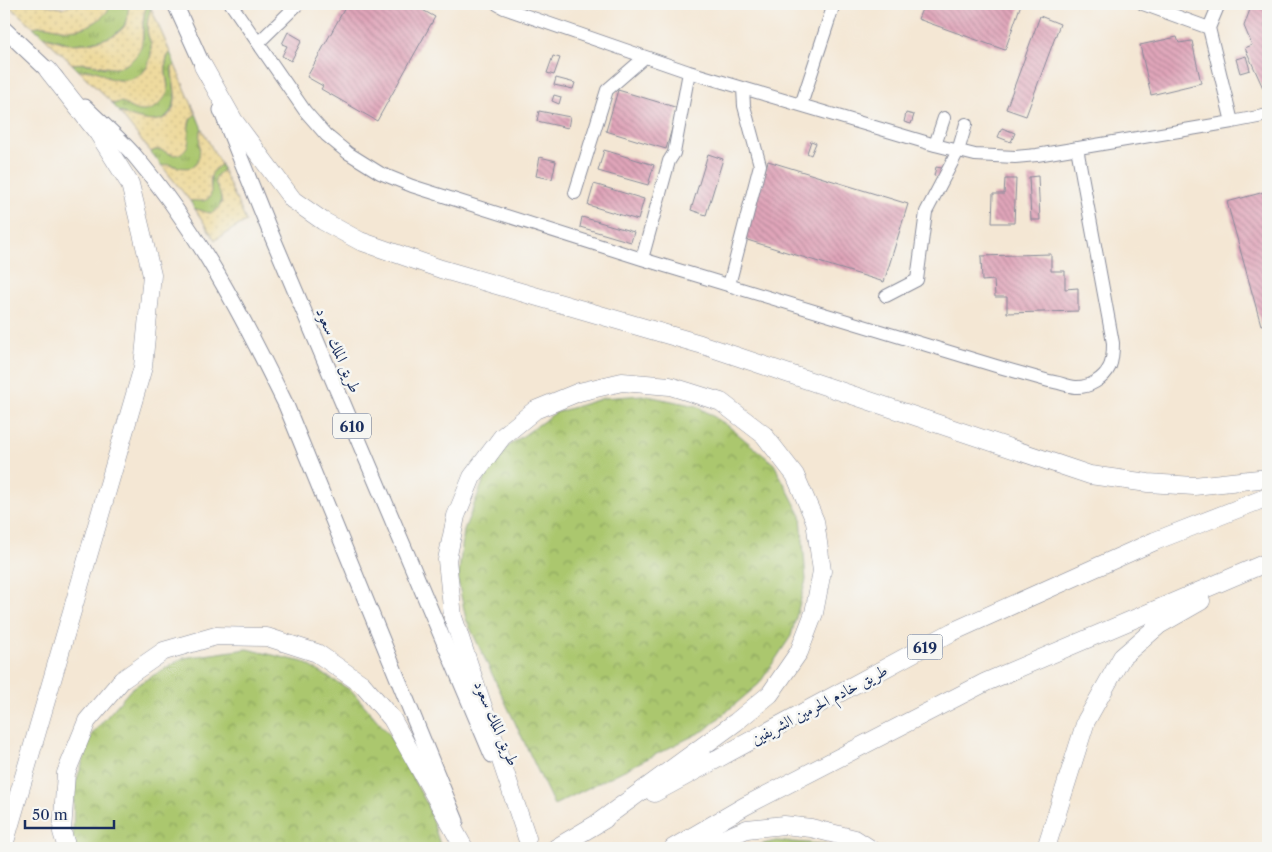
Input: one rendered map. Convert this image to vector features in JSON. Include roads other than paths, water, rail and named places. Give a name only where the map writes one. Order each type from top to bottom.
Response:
[{"type":"highway","points":[[203,66],[234,121],[293,200],[323,221],[360,241],[441,269],[700,344],[1090,475],[1148,483],[1194,486],[1268,478]]},
{"type":"highway","points":[[4,845],[143,367],[152,275],[130,184],[98,133],[48,70]]},
{"type":"highway","points":[[529,843],[454,617],[447,560],[456,516],[472,477],[502,437],[535,410],[579,392],[622,382],[670,386],[721,402],[764,435],[795,475],[815,521],[822,571],[814,613],[799,652],[770,694],[736,722],[595,825]]},
{"type":"highway","name":"طريق خادم الحرمين الشريفين","points":[[595,825],[952,632],[1156,541],[1268,497]]},
{"type":"highway","points":[[673,848],[745,806],[986,682],[1268,563]]},
{"type":"highway","points":[[1046,848],[1086,721],[1122,657],[1159,624],[1268,563]]},
{"type":"highway","points":[[67,848],[62,832],[66,773],[87,721],[122,680],[164,651],[216,636],[267,636],[318,653],[362,684],[392,719],[466,848]]},
{"type":"highway","name":"619","points":[[556,848],[595,825]]},
{"type":"highway","points":[[701,848],[747,829],[784,825],[810,828],[855,840],[869,848]]},
{"type":"main road","name":"طريق الملك سعود","points":[[175,4],[203,66],[269,229],[529,843]]},
{"type":"main road","points":[[4,29],[133,154],[173,204],[204,250],[241,316],[286,405],[466,848]]},
{"type":"street","points":[[231,4],[305,111],[326,134],[348,153],[380,173],[412,186],[729,285],[1040,378],[1076,387],[1092,384],[1098,380],[1110,366],[1113,356],[1113,343],[1077,148]]},
{"type":"street","points":[[258,42],[298,4]]},
{"type":"street","points":[[497,4],[689,72],[935,145],[984,156],[1015,157],[1037,155],[1268,115]]},
{"type":"street","points":[[801,105],[834,4]]},
{"type":"street","points":[[1143,4],[1209,28]]},
{"type":"street","points":[[1219,4],[1209,28],[1232,122]]},
{"type":"street","points":[[576,192],[607,90],[645,57]]},
{"type":"street","points":[[642,258],[669,161],[674,153],[689,72]]},
{"type":"street","points":[[729,285],[760,165],[744,106],[743,88]]},
{"type":"street","points":[[935,145],[944,118]]},
{"type":"street","points":[[886,296],[917,280],[926,212],[958,151],[966,124]]}]
